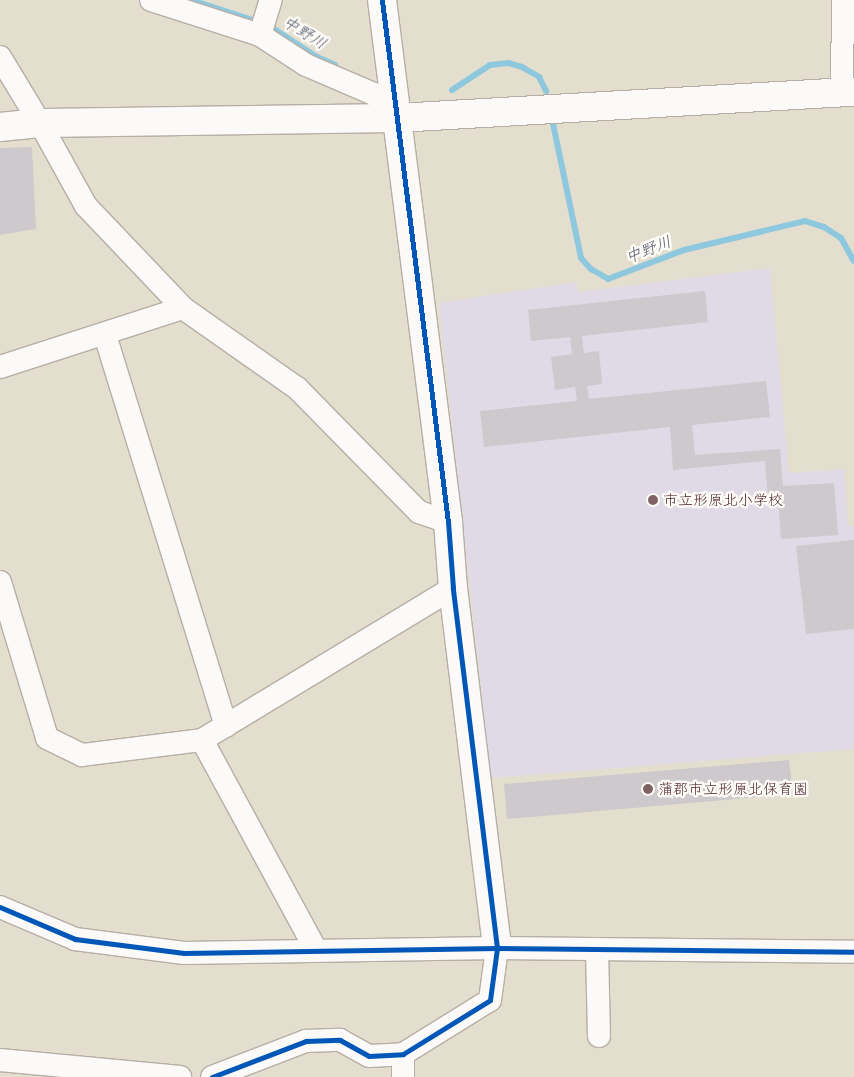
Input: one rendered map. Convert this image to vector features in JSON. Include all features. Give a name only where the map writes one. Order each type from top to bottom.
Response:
[{"type":"street","points":[[151,0],[264,22],[306,65],[374,94],[397,118]]},
{"type":"street","points":[[212,1077],[306,1041],[340,1040],[370,1056],[403,1054],[490,1000],[497,948],[453,588],[448,522],[382,0]]},
{"type":"street","points":[[0,127],[40,123],[397,118],[848,92],[843,0]]},
{"type":"street","points":[[0,57],[40,123],[86,206],[183,308],[297,388],[419,512],[448,522]]},
{"type":"street","points":[[0,367],[105,335],[183,308]]},
{"type":"street","points":[[105,335],[226,726]]},
{"type":"street","points":[[0,582],[47,738],[82,755],[202,740],[453,588]]},
{"type":"street","points":[[202,740],[316,950]]},
{"type":"street","points":[[0,907],[75,939],[184,953],[497,948],[854,952]]},
{"type":"street","points":[[597,949],[599,1036]]},
{"type":"street","points":[[403,1054],[403,1077]]},
{"type":"street","points":[[0,1060],[180,1077]]},
{"type":"shaded area","name":"市立形原北小学校","points":[[770,268],[789,473],[844,469],[848,526],[854,526],[854,749],[491,778],[439,303],[576,282],[578,292]]},
{"type":"building","points":[[32,147],[36,229],[0,235],[0,148]]},
{"type":"building","points":[[705,291],[708,322],[582,336],[584,353],[599,351],[602,384],[587,386],[589,399],[766,381],[770,417],[692,425],[695,455],[780,449],[783,486],[834,483],[838,535],[781,539],[778,498],[768,499],[765,461],[673,470],[670,427],[484,447],[480,411],[577,401],[575,387],[555,390],[551,357],[572,354],[570,337],[531,341],[528,310]]},
{"type":"building","points":[[854,540],[854,629],[806,634],[796,546]]},
{"type":"building","name":"蒲郡市立形原北保育園","points":[[789,760],[793,794],[507,819],[504,784]]},
{"type":"waterway","name":"中野川","points":[[191,0],[268,25],[315,56],[335,65]]},
{"type":"waterway","name":"中野川","points":[[452,90],[490,65],[508,63],[522,67],[539,77],[546,91]]},
{"type":"waterway","name":"中野川","points":[[552,119],[581,258],[591,269],[608,279],[684,250],[805,221],[824,227],[841,238],[854,261]]},
{"type":"cycle path","points":[[212,1077],[306,1041],[340,1040],[369,1056],[403,1054],[490,1000],[497,948],[453,588],[448,522],[382,0]]},
{"type":"cycle path","points":[[0,907],[75,939],[184,953],[497,948],[854,952]]},
{"type":"place","name":"市立形原北小学校","points":[[653,500]]},
{"type":"place","name":"蒲郡市立形原北保育園","points":[[648,789]]}]
